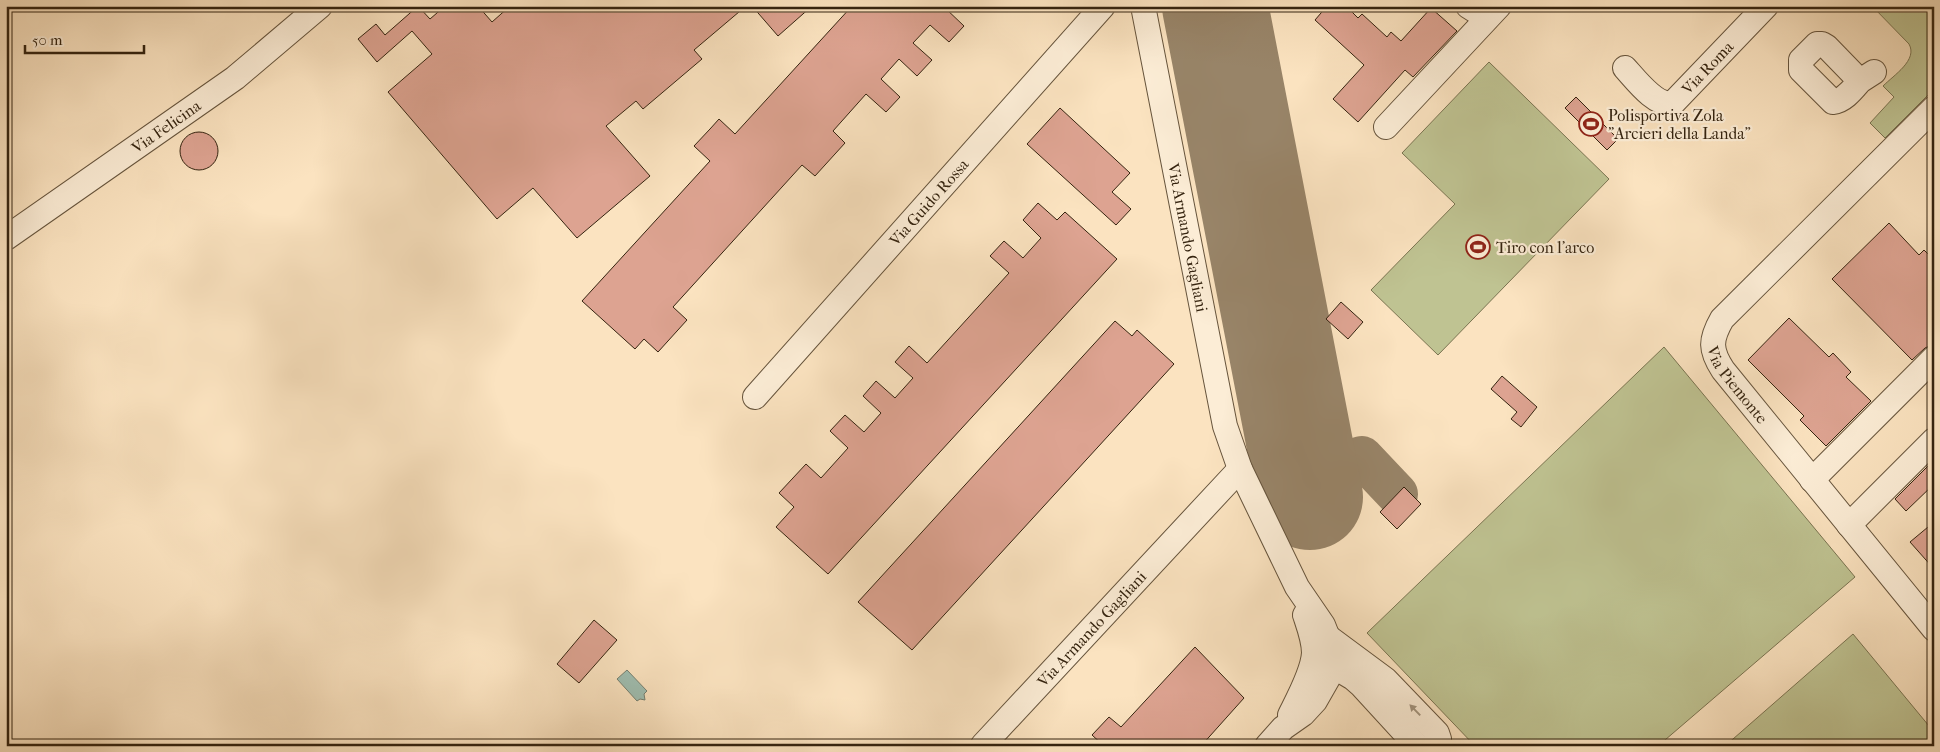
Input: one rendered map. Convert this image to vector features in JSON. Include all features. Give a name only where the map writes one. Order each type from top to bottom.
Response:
[{"type":"street","name":"Via Felicina","points":[[6,238],[235,78],[320,6]]},
{"type":"street","name":"Via Guido Rossa","points":[[755,397],[1103,6]]},
{"type":"street","name":"Via Armando Gagliani","points":[[1143,6],[1224,426],[1240,469],[1297,587],[1312,636],[1325,653],[1283,728],[1267,746]]},
{"type":"street","name":"Via Roma","points":[[1624,68],[1659,102],[1674,104],[1766,6]]},
{"type":"street","points":[[1386,127],[1485,10]]},
{"type":"street","name":"Via Piemonte","points":[[1933,109],[1722,319],[1715,331],[1712,344],[1715,358],[1723,370],[1934,629]]},
{"type":"street","points":[[1812,480],[1934,358]]},
{"type":"street","points":[[1849,525],[1934,440]]},
{"type":"street","name":"Via Armando Gagliani","points":[[983,745],[1240,469]]},
{"type":"street","points":[[1325,653],[1361,685],[1417,746]]},
{"type":"street","points":[[1325,653],[1386,680],[1437,733],[1439,739],[1432,746]]},
{"type":"green space","points":[[1872,6],[1934,6],[1934,89],[1885,138],[1870,123],[1894,97],[1883,86],[1904,67],[1911,50],[1909,44]]},
{"type":"green space","name":"Tiro con l'arco","points":[[1489,62],[1609,179],[1438,355],[1371,290],[1455,204],[1402,153]]},
{"type":"green space","points":[[1664,347],[1855,577],[1658,746],[1475,746],[1367,633]]},
{"type":"green space","points":[[1853,634],[1934,732],[1934,746],[1725,746]]},
{"type":"shaded area","points":[[627,670],[647,691],[644,694],[645,700],[640,699],[637,701],[617,679]]},
{"type":"building","points":[[418,6],[430,19],[445,6],[478,6],[492,22],[510,6],[746,6],[694,50],[702,59],[643,109],[636,101],[606,126],[650,176],[577,238],[533,188],[497,219],[388,92],[432,54],[412,31],[377,62],[358,39],[376,24],[385,35]]},
{"type":"building","points":[[752,6],[812,6],[778,36]]},
{"type":"building","points":[[852,6],[943,6],[964,26],[949,42],[930,25],[913,43],[932,60],[917,76],[899,59],[881,79],[900,97],[886,112],[866,94],[833,131],[845,143],[815,176],[802,165],[673,307],[687,320],[658,352],[644,339],[635,349],[582,301],[710,161],[694,146],[719,119],[735,134]]},
{"type":"building","points":[[1327,6],[1346,6],[1358,18],[1362,14],[1387,37],[1391,32],[1401,41],[1431,8],[1457,31],[1413,77],[1405,70],[1358,122],[1333,99],[1364,65],[1315,20]]},
{"type":"building","name":"Polisportiva Zola \"Arcieri della Landa\"","points":[[1576,97],[1618,139],[1607,150],[1565,108]]},
{"type":"building","points":[[1060,108],[1130,173],[1112,192],[1131,209],[1116,225],[1027,144]]},
{"type":"building","points":[[199,132],[212,138],[218,151],[212,164],[199,170],[186,164],[180,151],[186,138]]},
{"type":"building","points":[[1038,203],[1057,220],[1065,212],[1117,259],[828,574],[776,527],[794,507],[779,493],[806,464],[821,478],[848,448],[830,431],[845,415],[864,432],[881,413],[863,396],[876,381],[895,398],[913,378],[895,362],[909,346],[927,363],[1009,273],[990,256],[1004,241],[1023,258],[1041,238],[1023,220]]},
{"type":"building","points":[[1889,223],[1919,255],[1924,250],[1934,260],[1934,344],[1925,348],[1912,360],[1832,279]]},
{"type":"building","points":[[1341,302],[1363,322],[1348,339],[1326,319]]},
{"type":"building","points":[[1789,318],[1829,357],[1833,353],[1851,372],[1846,377],[1871,401],[1826,446],[1800,420],[1804,416],[1748,360]]},
{"type":"building","points":[[1115,321],[1132,336],[1137,330],[1174,364],[912,650],[858,602]]},
{"type":"building","points":[[1502,376],[1537,407],[1521,427],[1511,419],[1517,412],[1491,389]]},
{"type":"building","points":[[1934,460],[1934,484],[1906,511],[1895,499]]},
{"type":"building","points":[[1404,487],[1421,504],[1397,529],[1380,512]]},
{"type":"building","points":[[1934,522],[1934,569],[1910,542]]},
{"type":"building","points":[[594,620],[617,640],[579,683],[557,664]]},
{"type":"building","points":[[1195,647],[1244,698],[1201,746],[1104,746],[1092,735],[1109,717],[1121,727]]},
{"type":"taxiway","points":[[1306,473],[1362,457],[1397,494]]},
{"type":"runway","points":[[1215,6],[1310,497]]},
{"type":"place","name":"Polisportiva Zola \"Arcieri della Landa\"","points":[[1591,124]]},
{"type":"place","name":"Tiro con l'arco","points":[[1478,247]]}]
